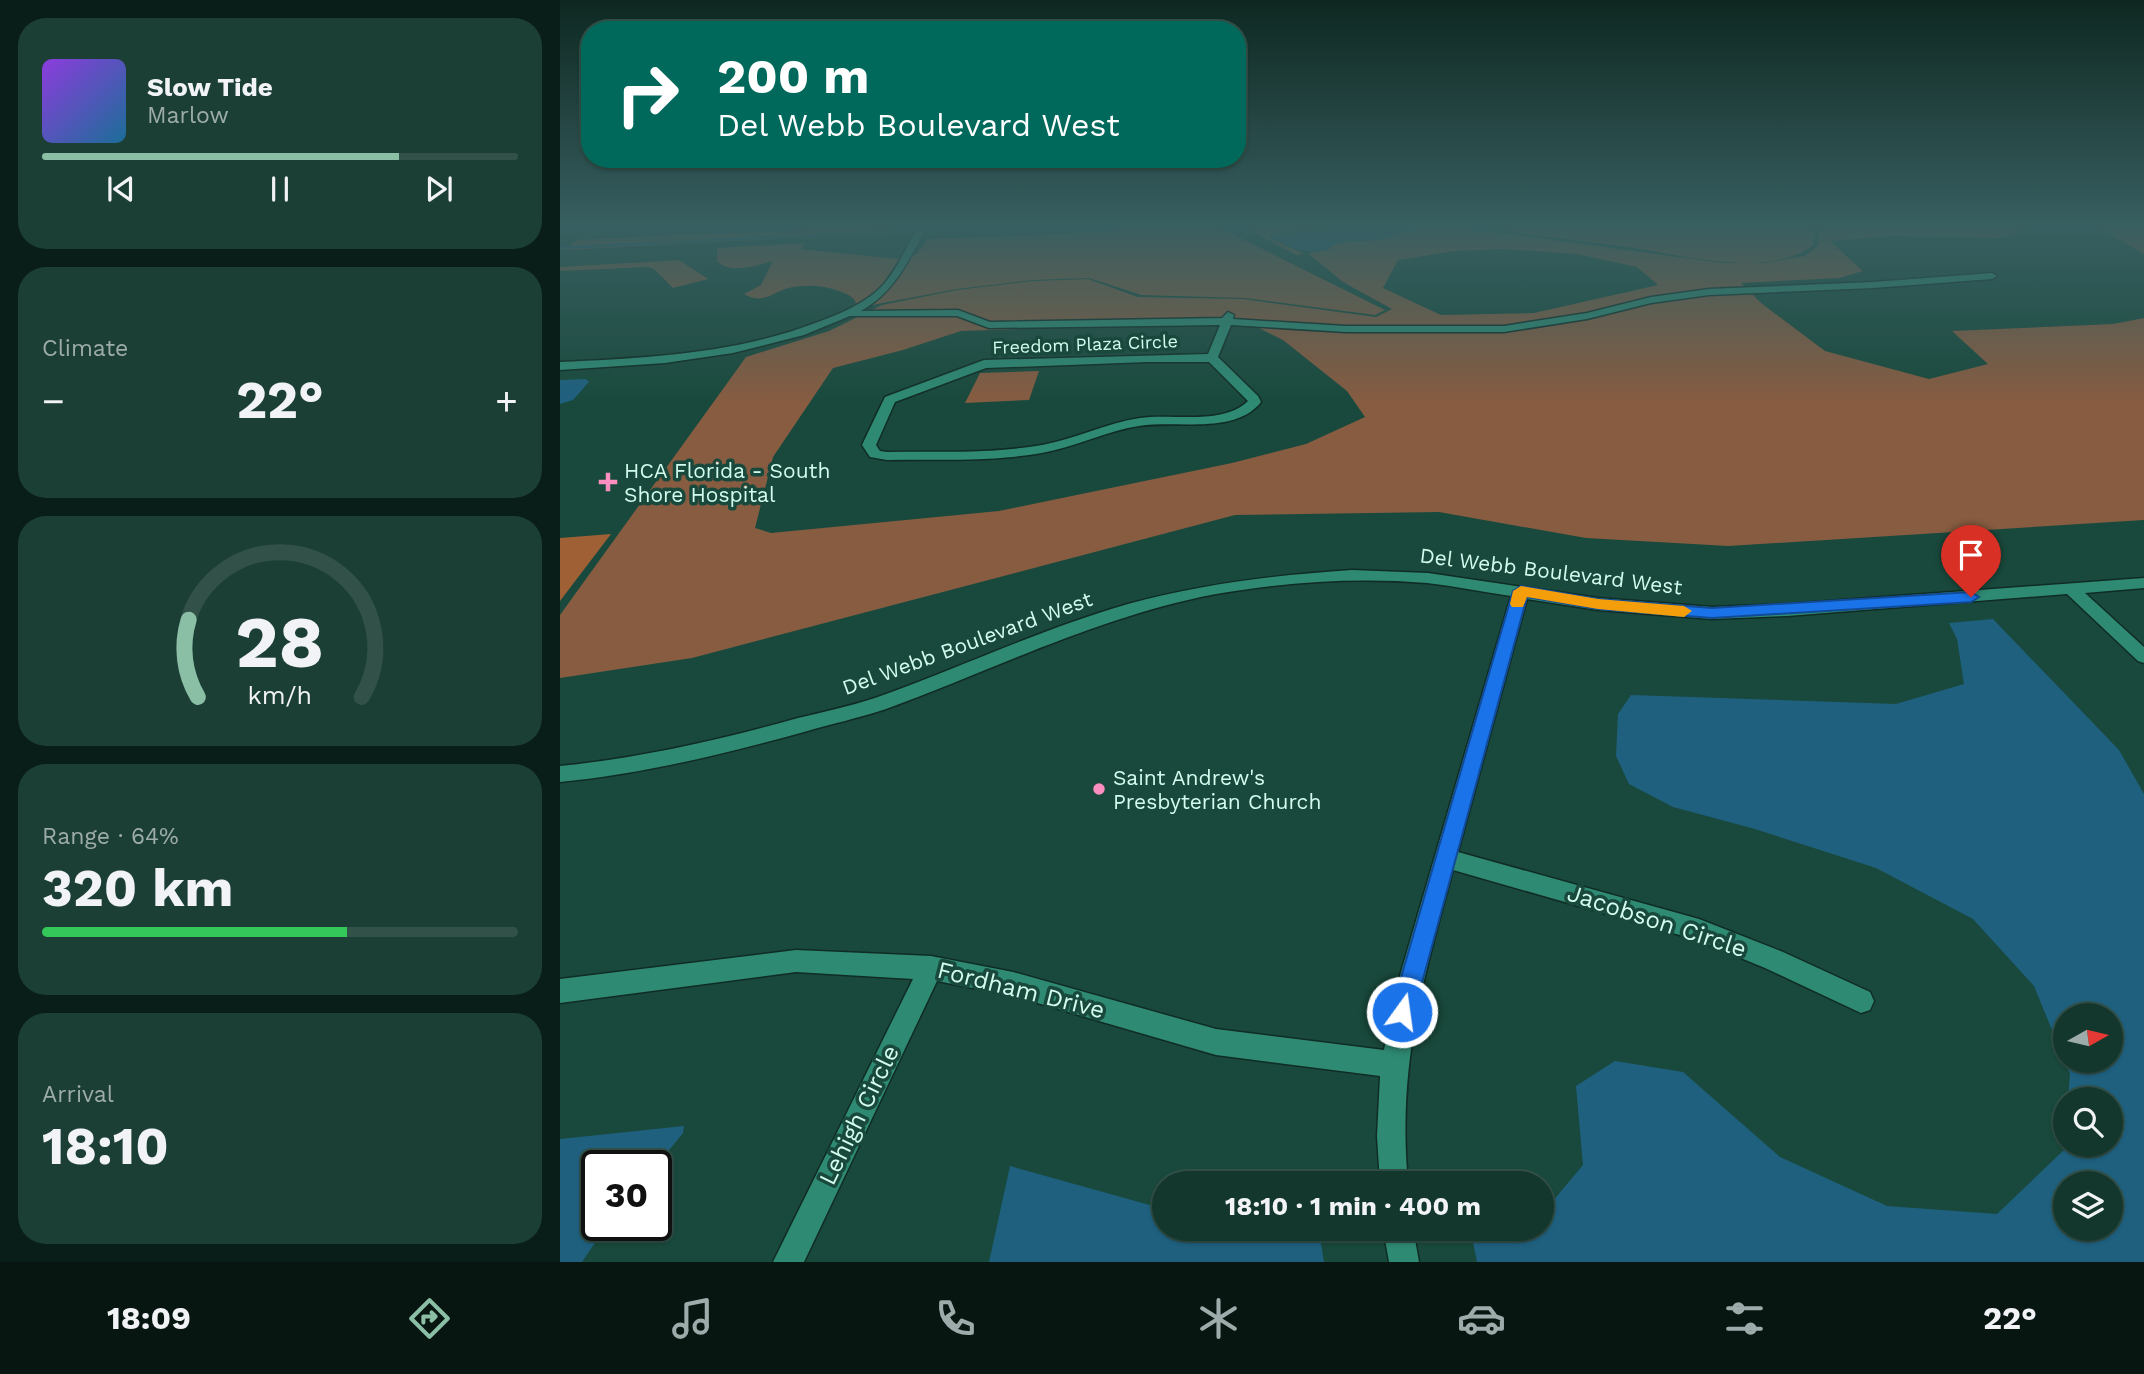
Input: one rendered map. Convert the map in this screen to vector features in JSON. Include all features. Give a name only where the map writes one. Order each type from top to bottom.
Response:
[{"type":"street","points":[[560,366],[654,361],[734,351],[801,333],[854,310],[876,296],[887,285]]},
{"type":"street","points":[[854,310],[870,315],[958,313],[989,325],[1227,318],[1346,330],[1504,329],[1565,321],[1651,300],[1709,292],[1816,285]]},
{"type":"street","points":[[1212,358],[1221,341],[1227,318]]},
{"type":"street","name":"Freedom Plaza Circle","points":[[1212,358],[1252,396],[1255,402],[1251,409],[1224,417],[1150,420],[1029,451],[887,456],[875,454],[869,445],[890,400],[984,364],[1212,358]]},
{"type":"street","name":"Del Webb Boulevard West","points":[[560,774],[611,769],[754,738],[878,704],[1084,624],[1149,604],[1215,589],[1291,578],[1370,575],[1441,579],[1631,608],[1712,613],[1840,607],[2144,583]]},
{"type":"street","points":[[2070,588],[2144,657]]},
{"type":"street","points":[[1394,1171],[1391,1108],[1406,996],[1521,591]]},
{"type":"street","name":"Jacobson Circle","points":[[1446,858],[1699,930],[1774,960],[1861,1001]]},
{"type":"street","name":"Fordham Drive","points":[[560,991],[796,961],[931,968],[1013,984],[1216,1042],[1395,1065]]},
{"type":"street","name":"Lehigh Circle","points":[[788,1262],[931,968]]},
{"type":"street","points":[[1400,1241],[1404,1262]]},
{"type":"shaded area","points":[[761,285],[882,285],[852,307],[856,303],[849,295],[819,286],[798,286],[765,298],[744,294]]},
{"type":"shaded area","points":[[892,285],[992,285],[867,306]]},
{"type":"shaded area","points":[[1000,285],[1104,285],[1138,297],[1243,299],[1376,317],[1392,309],[1348,285],[1385,285],[1383,288],[1441,315],[1534,313],[1658,285],[1743,285],[1761,303],[1825,351],[1929,379],[1988,364],[1952,331],[2113,324],[2144,318],[2144,520],[1728,546],[1586,538],[1439,512],[1235,515],[692,658],[560,678],[560,615],[746,357],[829,331],[882,305],[957,290]],"holes":[[[1197,323],[1253,325],[1283,340],[1347,391],[1365,417],[1306,444],[1232,463],[999,511],[771,533],[755,528],[773,457],[833,368],[903,350],[961,331]]]},
{"type":"shaded area","points":[[1110,285],[1334,285],[1385,310],[1375,315],[1245,298],[1141,295]]},
{"type":"shaded area","points":[[1039,371],[1029,400],[965,403],[980,373]]},
{"type":"shaded area","points":[[611,534],[560,601],[560,538]]},
{"type":"water","points":[[586,379],[589,382],[573,400],[560,404],[560,380]]},
{"type":"water","points":[[1993,619],[2119,750],[2144,794],[2144,1262],[1477,1262],[1473,1241],[1554,1241],[1554,1200],[1583,1165],[1576,1086],[1615,1061],[1683,1072],[1780,1157],[1887,1206],[1997,1214],[2057,1157],[2123,1157],[2123,1087],[2069,1087],[2070,1073],[2123,1073],[2123,1003],[2053,1003],[2053,1032],[2034,986],[1973,919],[1876,868],[1755,829],[1673,807],[1629,784],[1616,756],[1618,714],[1631,695],[1896,704],[1964,684],[1957,639],[1949,623]]},
{"type":"water","points":[[684,1126],[683,1133],[669,1150],[581,1150],[581,1241],[596,1241],[582,1262],[560,1262],[560,1139]]},
{"type":"water","points":[[1010,1166],[1152,1206],[1152,1241],[1320,1241],[1324,1262],[989,1262]]},
{"type":"slow traffic","points":[[1517,604],[1521,591],[1598,604],[1684,611]]},
{"type":"place","name":"HCA Florida - South Shore Hospital","points":[[608,482]]},
{"type":"place","name":"Saint Andrew's Presbyterian Church","points":[[1099,789]]},
{"type":"route","points":[[1402,1012],[1521,591],[1598,604],[1712,613],[1971,597]]}]
